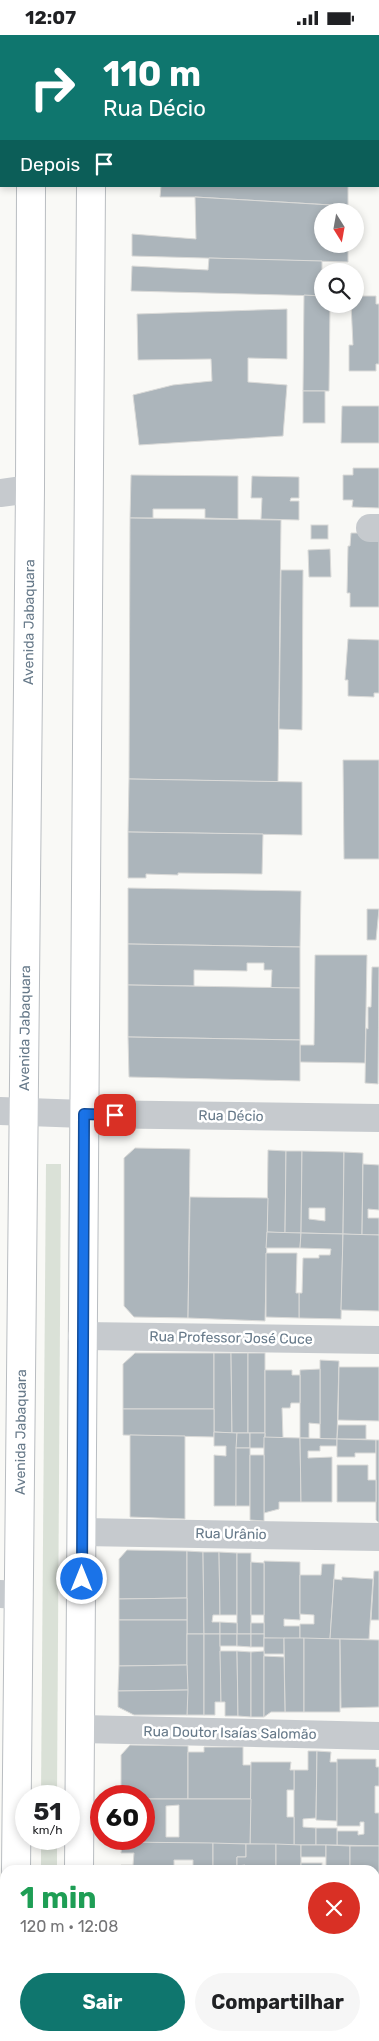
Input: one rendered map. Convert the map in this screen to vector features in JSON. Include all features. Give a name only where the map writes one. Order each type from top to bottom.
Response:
[{"type":"main road","name":"Avenida Jabaquara","points":[[16,1865],[10,1595],[11,1111],[30,489],[31,187]]},
{"type":"main road","points":[[79,1865],[91,187]]},
{"type":"street","points":[[0,493],[30,489]]},
{"type":"street","name":"Rua Décio","points":[[11,1111],[84,1114],[379,1117]]},
{"type":"street","name":"Rua Professor José Cuce","points":[[82,1336],[379,1340]]},
{"type":"street","name":"Rua Urânio","points":[[82,1532],[379,1537]]},
{"type":"street","name":"Rua Doutor Isaías Salomão","points":[[81,1729],[379,1736]]},
{"type":"shaded area","points":[[46,1164],[61,1164],[57,1785],[41,1785]]},
{"type":"shaded area","points":[[41,1850],[57,1850],[57,1865],[41,1865]]},
{"type":"building","points":[[161,187],[348,187],[348,203],[314,204],[195,197],[160,197]]},
{"type":"building","points":[[195,197],[314,204],[314,253],[348,253],[348,262],[132,256],[132,234],[196,239]]},
{"type":"building","points":[[209,258],[322,261],[322,263],[314,263],[314,296],[131,291],[132,266],[208,270]]},
{"type":"building","points":[[304,295],[314,296],[314,313],[330,313],[329,391],[303,391]]},
{"type":"building","points":[[364,296],[376,296],[376,304],[379,304],[379,364],[376,364],[376,371],[349,371],[349,345],[353,345],[351,313],[364,313]]},
{"type":"building","points":[[287,309],[287,359],[248,358],[248,382],[287,385],[283,436],[139,445],[133,395],[173,385],[212,381],[211,359],[138,360],[137,314]]},
{"type":"building","points":[[303,391],[325,391],[325,423],[303,423]]},
{"type":"building","points":[[342,406],[379,406],[379,443],[341,443]]},
{"type":"building","points":[[353,468],[379,468],[379,508],[352,507],[353,500],[343,500],[343,475],[353,475]]},
{"type":"building","points":[[131,475],[238,476],[238,519],[205,518],[205,509],[153,509],[153,518],[130,518]]},
{"type":"building","points":[[252,476],[299,477],[299,498],[291,498],[290,501],[299,501],[299,520],[261,519],[262,498],[251,498]]},
{"type":"building","points":[[130,518],[281,520],[278,782],[129,779]]},
{"type":"building","points":[[311,525],[328,525],[328,539],[311,539]]},
{"type":"building","points":[[351,533],[379,533],[379,607],[350,607],[350,593],[347,593],[348,546],[350,546]]},
{"type":"building","points":[[330,549],[331,577],[309,577],[308,550]]},
{"type":"building","points":[[281,570],[303,570],[302,730],[279,729]]},
{"type":"building","points":[[348,639],[379,640],[379,693],[374,693],[374,697],[348,696],[348,680],[345,680]]},
{"type":"building","points":[[343,760],[379,760],[379,859],[344,859]]},
{"type":"building","points":[[129,779],[302,782],[302,835],[128,832]]},
{"type":"building","points":[[128,832],[263,834],[262,874],[178,873],[178,875],[146,874],[146,878],[128,878]]},
{"type":"building","points":[[128,888],[301,891],[300,947],[128,944]]},
{"type":"building","points":[[367,909],[379,909],[376,940],[367,940]]},
{"type":"building","points":[[128,944],[300,947],[300,988],[271,988],[272,970],[264,970],[264,963],[247,963],[247,971],[194,970],[194,986],[128,985]]},
{"type":"building","points":[[315,955],[367,955],[365,1063],[300,1062],[300,1045],[314,1045]]},
{"type":"building","points":[[372,967],[379,967],[378,1084],[365,1083],[366,1028],[368,1029],[368,1007],[371,1007]]},
{"type":"building","points":[[128,985],[300,988],[300,1040],[128,1037]]},
{"type":"building","points":[[128,1037],[300,1040],[300,1081],[129,1077]]},
{"type":"building","points":[[135,1148],[190,1149],[188,1318],[134,1317],[124,1306],[124,1158]]},
{"type":"building","points":[[268,1150],[286,1151],[285,1233],[267,1232]]},
{"type":"building","points":[[286,1151],[302,1151],[301,1233],[285,1233]]},
{"type":"building","points":[[302,1151],[344,1152],[343,1234],[301,1233]],"holes":[[[309,1208],[325,1208],[325,1221],[309,1219]]]},
{"type":"building","points":[[344,1152],[363,1153],[362,1235],[343,1234]]},
{"type":"building","points":[[363,1164],[379,1165],[379,1210],[368,1209],[368,1218],[379,1218],[379,1235],[362,1235]]},
{"type":"building","points":[[190,1197],[268,1198],[265,1321],[188,1318]]},
{"type":"building","points":[[267,1232],[301,1233],[300,1248],[266,1248]]},
{"type":"building","points":[[301,1233],[343,1234],[341,1319],[299,1318],[299,1293],[302,1293],[303,1258],[319,1258],[319,1255],[330,1255],[331,1249],[300,1248]]},
{"type":"building","points":[[343,1234],[379,1235],[379,1311],[341,1310]]},
{"type":"building","points":[[266,1253],[297,1253],[296,1293],[299,1293],[299,1318],[266,1317]]},
{"type":"building","points":[[135,1353],[214,1353],[214,1409],[123,1409],[123,1364]]},
{"type":"building","points":[[214,1353],[231,1353],[232,1433],[214,1432]]},
{"type":"building","points":[[231,1353],[248,1353],[248,1433],[232,1433]]},
{"type":"building","points":[[248,1353],[265,1353],[265,1433],[248,1433]]},
{"type":"building","points":[[320,1360],[339,1361],[337,1439],[320,1439]]},
{"type":"building","points":[[339,1367],[379,1367],[379,1421],[338,1420]]},
{"type":"building","points":[[320,1369],[320,1424],[309,1423],[309,1438],[300,1438],[300,1370]]},
{"type":"building","points":[[265,1370],[292,1370],[292,1375],[300,1375],[300,1403],[291,1403],[290,1408],[282,1408],[283,1438],[265,1438]]},
{"type":"building","points":[[123,1409],[214,1409],[214,1437],[123,1435]]},
{"type":"building","points":[[338,1425],[366,1425],[366,1439],[337,1439]]},
{"type":"building","points":[[214,1432],[237,1433],[236,1506],[214,1506],[214,1455],[226,1456],[226,1446],[214,1446]]},
{"type":"building","points":[[237,1433],[250,1433],[250,1448],[236,1448]]},
{"type":"building","points":[[250,1433],[265,1433],[264,1448],[250,1448]]},
{"type":"building","points":[[130,1435],[185,1436],[185,1519],[130,1517]]},
{"type":"building","points":[[264,1437],[300,1438],[301,1502],[279,1502],[279,1509],[264,1513]]},
{"type":"building","points":[[300,1438],[337,1439],[337,1446],[320,1446],[320,1451],[308,1451],[308,1458],[332,1457],[332,1502],[301,1502]]},
{"type":"building","points":[[337,1439],[376,1440],[376,1453],[355,1453],[355,1457],[337,1457]]},
{"type":"building","points":[[376,1440],[379,1440],[379,1523],[376,1520]]},
{"type":"building","points":[[236,1448],[250,1448],[250,1506],[236,1506]]},
{"type":"building","points":[[250,1455],[264,1455],[264,1521],[250,1520]]},
{"type":"building","points":[[337,1465],[368,1465],[368,1480],[376,1480],[376,1502],[337,1502]]},
{"type":"building","points":[[127,1550],[187,1551],[187,1598],[119,1599],[119,1559]]},
{"type":"building","points":[[187,1551],[203,1552],[204,1634],[187,1634]]},
{"type":"building","points":[[203,1552],[219,1552],[220,1615],[213,1615],[212,1622],[220,1622],[220,1634],[204,1634]]},
{"type":"building","points":[[219,1552],[237,1553],[237,1615],[220,1615]]},
{"type":"building","points":[[237,1553],[251,1553],[251,1634],[237,1634]]},
{"type":"building","points":[[264,1561],[300,1562],[300,1620],[284,1619],[284,1626],[300,1626],[300,1639],[264,1638]]},
{"type":"building","points":[[251,1562],[264,1563],[264,1615],[251,1615]]},
{"type":"building","points":[[322,1564],[335,1564],[330,1639],[300,1639],[300,1624],[314,1624],[314,1615],[300,1614],[300,1575],[321,1575]]},
{"type":"building","points":[[374,1571],[379,1571],[379,1620],[371,1620]]},
{"type":"building","points":[[342,1577],[373,1579],[369,1639],[330,1639],[334,1579],[342,1580]]},
{"type":"building","points":[[187,1598],[187,1620],[119,1620],[119,1599]]},
{"type":"building","points":[[119,1620],[187,1620],[187,1665],[119,1666]]},
{"type":"building","points":[[220,1622],[237,1623],[237,1634],[220,1634]]},
{"type":"building","points":[[251,1623],[264,1623],[264,1634],[251,1634]]},
{"type":"building","points":[[187,1634],[204,1634],[204,1715],[187,1715]]},
{"type":"building","points":[[204,1634],[220,1634],[221,1702],[215,1702],[215,1715],[204,1715]]},
{"type":"building","points":[[220,1634],[237,1634],[237,1646],[220,1646]]},
{"type":"building","points":[[237,1634],[251,1634],[251,1647],[237,1646]]},
{"type":"building","points":[[251,1634],[264,1634],[264,1647],[251,1647]]},
{"type":"building","points":[[264,1638],[284,1638],[284,1654],[264,1654]]},
{"type":"building","points":[[284,1638],[304,1638],[304,1712],[285,1712]]},
{"type":"building","points":[[304,1638],[340,1639],[340,1712],[304,1712]]},
{"type":"building","points":[[340,1639],[379,1640],[379,1707],[341,1708]]},
{"type":"building","points":[[220,1651],[237,1651],[238,1716],[225,1716],[225,1702],[221,1702]]},
{"type":"building","points":[[237,1651],[251,1652],[251,1717],[238,1716]]},
{"type":"building","points":[[264,1651],[264,1717],[251,1717],[251,1652]]},
{"type":"building","points":[[264,1656],[284,1657],[285,1712],[271,1712],[264,1717]]},
{"type":"building","points":[[187,1665],[188,1690],[118,1691],[119,1666]]},
{"type":"building","points":[[188,1690],[187,1715],[134,1715],[118,1707],[118,1691]]},
{"type":"building","points":[[130,1745],[188,1746],[188,1799],[155,1799],[155,1785],[121,1785],[121,1755]]},
{"type":"building","points":[[204,1747],[243,1747],[243,1765],[251,1765],[251,1799],[188,1799],[188,1752],[204,1752]]},
{"type":"building","points":[[308,1751],[317,1751],[316,1818],[303,1819],[303,1827],[316,1828],[316,1845],[294,1845],[294,1770],[308,1770]]},
{"type":"building","points":[[317,1751],[331,1752],[330,1762],[338,1762],[337,1821],[316,1820]]},
{"type":"building","points":[[337,1759],[376,1759],[376,1767],[379,1767],[379,1786],[375,1786],[375,1813],[379,1813],[379,1846],[337,1845],[337,1831],[358,1831],[358,1835],[364,1834],[364,1822],[360,1822],[360,1826],[337,1826]]},
{"type":"building","points":[[251,1762],[291,1762],[290,1770],[294,1770],[294,1790],[287,1790],[287,1817],[294,1817],[294,1845],[250,1844]]},
{"type":"building","points":[[155,1799],[251,1799],[250,1844],[155,1843]],"holes":[[[179,1805],[179,1837],[166,1837],[166,1806]]]},
{"type":"building","points":[[316,1828],[337,1828],[337,1845],[316,1845]]},
{"type":"building","points":[[155,1842],[213,1843],[213,1865],[193,1865],[193,1860],[174,1860],[174,1865],[133,1865],[134,1853],[121,1853],[121,1850],[155,1850]]},
{"type":"building","points":[[213,1843],[246,1844],[246,1857],[237,1857],[237,1865],[213,1865]]},
{"type":"building","points":[[246,1844],[276,1844],[276,1865],[237,1865],[237,1857],[246,1857]]},
{"type":"building","points":[[276,1844],[301,1845],[301,1865],[276,1865]]},
{"type":"building","points":[[301,1845],[326,1845],[326,1857],[301,1857]]},
{"type":"building","points":[[326,1845],[350,1846],[350,1865],[326,1865]]},
{"type":"building","points":[[350,1846],[379,1846],[379,1865],[350,1865]]},
{"type":"building","points":[[301,1863],[322,1863],[322,1865],[301,1865]]},
{"type":"route","points":[[82,1579],[84,1114],[115,1115]]}]
